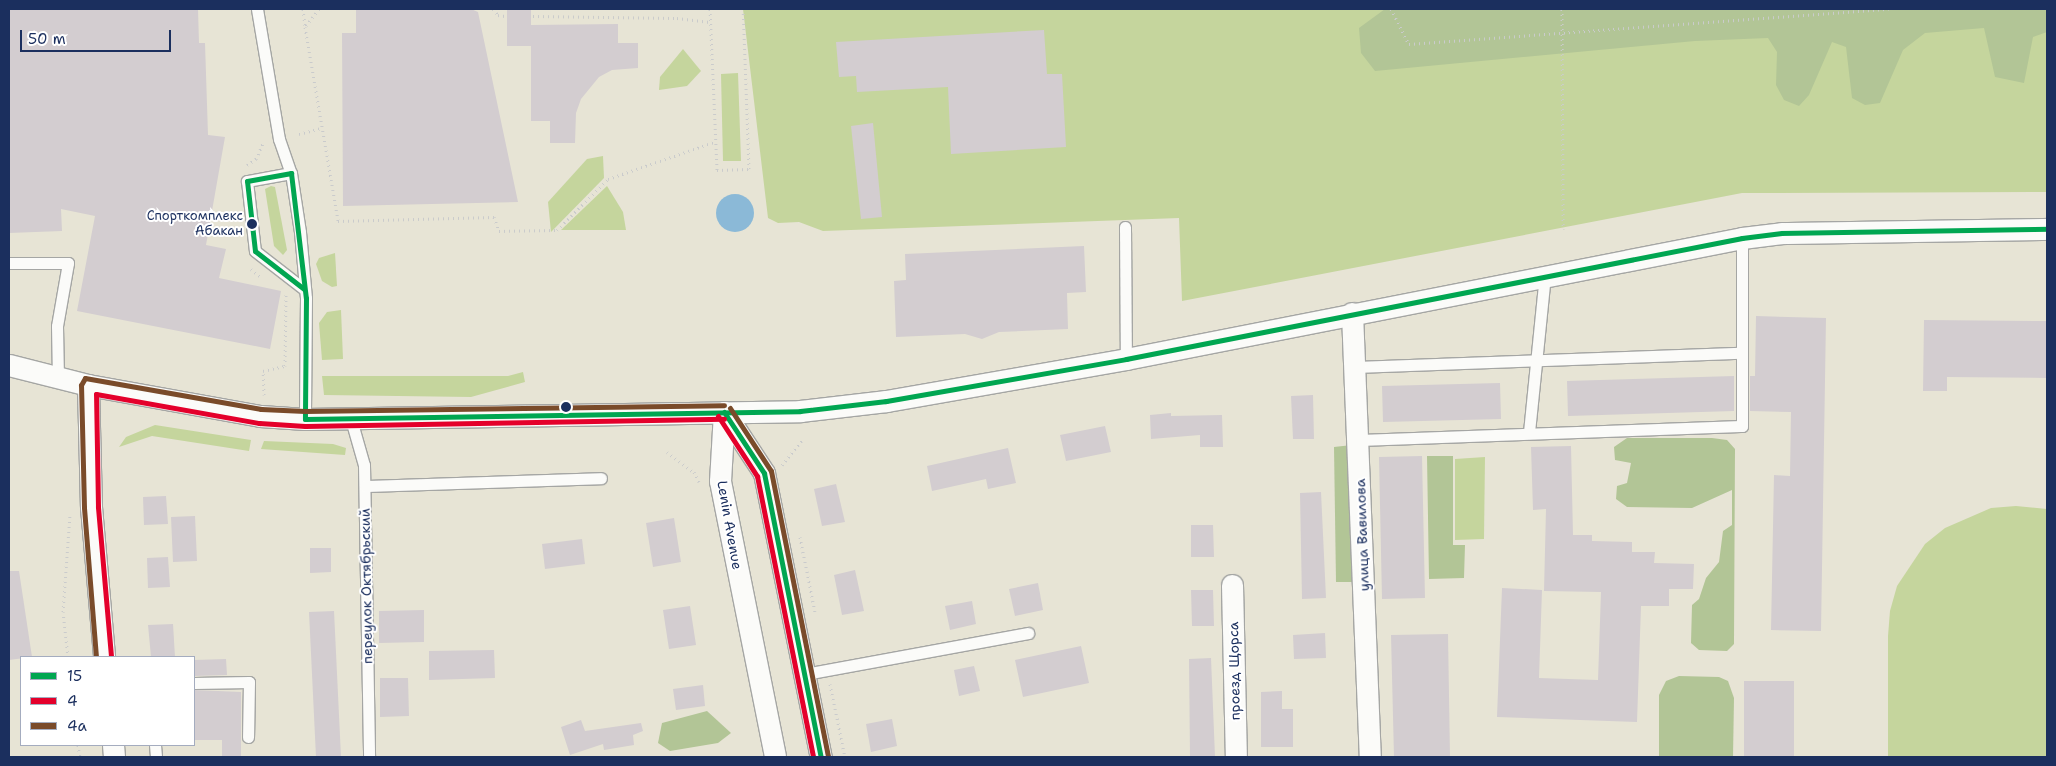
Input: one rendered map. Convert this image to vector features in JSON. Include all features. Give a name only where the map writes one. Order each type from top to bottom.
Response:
[{"type":"street","points":[[9,365],[88,385],[260,416],[305,419],[350,416],[800,411],[886,401],[1126,359],[1545,275],[1742,238],[1782,233],[2047,229]]},
{"type":"street","name":"улица Вавилова","points":[[1352,313],[1370,757]]},
{"type":"street","points":[[88,385],[91,507],[104,656]]},
{"type":"street","points":[[724,412],[764,473],[821,757]]},
{"type":"street","name":"Lenin Avenue","points":[[724,412],[720,481],[775,757]]},
{"type":"street","name":"проезд Щорса","points":[[1232,585],[1236,757]]},
{"type":"lane","points":[[257,9],[278,139],[291,173],[304,289],[305,419]]},
{"type":"lane","points":[[291,173],[247,180],[255,251],[304,289]]},
{"type":"lane","points":[[1125,227],[1126,359]]},
{"type":"lane","points":[[1358,440],[1529,432],[1742,426],[1742,238]]},
{"type":"lane","points":[[9,263],[68,263],[57,326],[58,377]]},
{"type":"lane","points":[[1529,432],[1545,275]]},
{"type":"lane","points":[[1354,367],[1742,353]]},
{"type":"lane","name":"переулок Октябрьский","points":[[350,416],[364,465],[369,757]]},
{"type":"lane","points":[[365,486],[601,478]]},
{"type":"lane","points":[[805,674],[1028,633]]},
{"type":"lane","points":[[195,683],[249,682],[248,737]]},
{"type":"path","points":[[303,9],[338,221],[494,217],[499,231],[557,230],[608,179],[714,142]]},
{"type":"path","points":[[305,27],[319,9]]},
{"type":"path","points":[[493,9],[498,16],[504,16]]},
{"type":"path","points":[[710,9],[714,142],[717,170],[748,169],[743,9]]},
{"type":"path","points":[[1391,9],[1409,44],[1562,31],[1889,9]]},
{"type":"path","points":[[1562,9],[1564,229]]},
{"type":"path","points":[[1819,14],[1820,9]]},
{"type":"path","points":[[533,16],[677,18],[710,22]]},
{"type":"path","points":[[299,134],[322,128]]},
{"type":"path","points":[[264,395],[263,371],[285,366]]},
{"type":"path","points":[[779,468],[802,440]]},
{"type":"path","points":[[667,452],[694,472],[700,484]]},
{"type":"path","points":[[68,656],[63,612],[71,509]]},
{"type":"green space","points":[[743,9],[2047,9],[2047,192],[1742,193],[1182,301],[1179,218],[823,231],[799,222],[778,223],[768,218]]},
{"type":"green space","points":[[1385,9],[2047,9],[2047,32],[2033,37],[2024,83],[1995,77],[1984,28],[1925,33],[1903,50],[1880,103],[1865,105],[1852,98],[1846,47],[1832,42],[1809,95],[1799,106],[1784,100],[1776,85],[1777,52],[1768,38],[1695,41],[1375,71],[1361,53],[1359,28]]},
{"type":"green space","points":[[683,49],[701,71],[687,86],[659,90],[660,77]]},
{"type":"green space","points":[[738,73],[741,161],[723,161],[721,74]]},
{"type":"green space","points":[[603,156],[604,178],[551,232],[548,202],[587,159]]},
{"type":"green space","points":[[271,186],[275,187],[287,250],[283,255],[274,246],[265,189]]},
{"type":"green space","points":[[607,186],[623,212],[626,230],[561,230]]},
{"type":"green space","points":[[335,253],[337,286],[332,287],[322,281],[316,264],[319,258]]},
{"type":"green space","points":[[341,310],[343,359],[322,360],[319,323],[327,312]]},
{"type":"green space","points":[[523,372],[525,382],[471,397],[324,395],[322,376],[508,376]]},
{"type":"green space","points":[[155,425],[251,440],[249,451],[152,436],[119,447],[126,437]]},
{"type":"green space","points":[[1627,438],[1712,438],[1727,440],[1735,449],[1734,644],[1727,651],[1699,650],[1691,643],[1692,605],[1699,599],[1706,578],[1719,562],[1723,531],[1732,525],[1732,490],[1692,508],[1627,507],[1616,499],[1617,486],[1627,483],[1631,463],[1615,460],[1614,447]]},
{"type":"green space","points":[[264,441],[333,444],[346,448],[345,455],[261,449]]},
{"type":"green space","points":[[1352,445],[1356,582],[1336,582],[1334,447]]},
{"type":"green space","points":[[1427,456],[1453,456],[1453,545],[1465,545],[1464,578],[1429,579]]},
{"type":"green space","points":[[1485,457],[1484,539],[1455,540],[1455,459]]},
{"type":"green space","points":[[2016,506],[2047,509],[2047,757],[1888,757],[1888,636],[1890,611],[1897,586],[1925,544],[1945,528],[1991,508]]},
{"type":"green space","points":[[1679,676],[1719,677],[1728,681],[1734,698],[1733,757],[1659,757],[1659,695],[1666,681]]},
{"type":"green space","points":[[707,711],[731,733],[718,743],[670,751],[658,743],[662,723]]},
{"type":"water","points":[[735,194],[742,195],[748,200],[753,206],[753,220],[748,226],[742,231],[735,232],[728,231],[722,226],[717,220],[716,213],[717,206],[722,200],[728,195]]},
{"type":"building","points":[[9,9],[198,9],[199,43],[205,43],[208,135],[225,137],[206,245],[226,249],[219,278],[281,291],[270,349],[77,311],[95,216],[61,209],[62,231],[9,233]]},
{"type":"building","points":[[356,9],[471,9],[478,12],[518,202],[343,206],[342,33],[356,33]]},
{"type":"building","points":[[507,9],[531,9],[531,25],[618,24],[618,43],[638,43],[638,68],[612,70],[599,77],[581,99],[576,113],[575,143],[550,143],[550,121],[531,121],[531,46],[507,46]]},
{"type":"building","points":[[1044,30],[1047,74],[1062,74],[1066,147],[951,154],[948,87],[857,92],[856,76],[839,77],[836,42]]},
{"type":"building","points":[[873,123],[882,217],[861,219],[851,126]]},
{"type":"building","points":[[1084,246],[1086,292],[1067,293],[1068,329],[999,332],[982,339],[965,334],[896,337],[894,281],[906,280],[905,254]]},
{"type":"building","points":[[1756,316],[1826,318],[1821,631],[1771,630],[1774,475],[1790,476],[1791,412],[1750,411],[1750,376],[1755,376]]},
{"type":"building","points":[[1924,320],[2047,321],[2047,378],[1947,377],[1947,391],[1923,391]]},
{"type":"building","points":[[1734,376],[1734,411],[1568,416],[1567,381]]},
{"type":"building","points":[[1500,383],[1501,419],[1383,422],[1382,386]]},
{"type":"building","points":[[1313,395],[1314,439],[1293,439],[1291,396]]},
{"type":"building","points":[[1171,413],[1171,416],[1222,415],[1223,447],[1200,447],[1200,435],[1151,439],[1150,415]]},
{"type":"building","points":[[1105,426],[1111,452],[1066,461],[1060,435]]},
{"type":"building","points":[[1571,446],[1573,535],[1592,535],[1592,541],[1632,542],[1632,552],[1655,552],[1654,563],[1694,564],[1693,589],[1669,589],[1669,606],[1641,606],[1637,722],[1497,717],[1502,588],[1542,590],[1539,678],[1598,680],[1601,592],[1544,591],[1546,509],[1533,510],[1531,447]]},
{"type":"building","points":[[1008,448],[1016,483],[988,489],[986,479],[932,491],[927,466]]},
{"type":"building","points":[[1422,456],[1425,598],[1382,599],[1379,457]]},
{"type":"building","points":[[836,484],[845,522],[822,526],[814,489]]},
{"type":"building","points":[[1321,492],[1326,598],[1302,599],[1300,493]]},
{"type":"building","points":[[166,496],[168,524],[144,525],[143,497]]},
{"type":"building","points":[[195,516],[197,561],[173,562],[171,517]]},
{"type":"building","points":[[674,518],[681,562],[653,567],[646,523]]},
{"type":"building","points":[[1191,525],[1213,525],[1214,557],[1191,557]]},
{"type":"building","points":[[582,539],[585,564],[545,569],[542,544]]},
{"type":"building","points":[[310,548],[331,548],[331,572],[310,573]]},
{"type":"building","points":[[168,557],[170,587],[148,588],[147,558]]},
{"type":"building","points":[[855,570],[864,611],[842,615],[834,575]]},
{"type":"building","points":[[9,571],[19,571],[32,656],[20,656],[20,659],[9,660]]},
{"type":"building","points":[[1038,583],[1043,610],[1015,616],[1009,589]]},
{"type":"building","points":[[1191,590],[1213,590],[1214,626],[1192,626]]},
{"type":"building","points":[[972,601],[976,624],[950,630],[945,606]]},
{"type":"building","points":[[690,606],[696,645],[669,649],[663,610]]},
{"type":"building","points":[[424,610],[424,642],[379,643],[379,611]]},
{"type":"building","points":[[334,611],[341,757],[316,757],[309,612]]},
{"type":"building","points":[[173,624],[175,656],[151,656],[148,625]]},
{"type":"building","points":[[1325,633],[1326,658],[1294,659],[1293,635]]},
{"type":"building","points":[[1448,634],[1450,757],[1394,757],[1391,635]]},
{"type":"building","points":[[1081,646],[1089,683],[1023,697],[1015,660]]},
{"type":"building","points":[[494,650],[495,678],[429,680],[429,651]]},
{"type":"building","points":[[1211,658],[1215,757],[1190,757],[1189,659]]},
{"type":"building","points":[[226,659],[227,675],[195,676],[195,660]]},
{"type":"building","points":[[974,666],[980,691],[959,696],[954,670]]},
{"type":"building","points":[[380,678],[408,678],[409,716],[380,717]]},
{"type":"building","points":[[1744,681],[1794,681],[1794,757],[1744,757]]},
{"type":"building","points":[[703,685],[705,706],[676,710],[673,689]]},
{"type":"building","points":[[195,690],[241,692],[241,757],[222,757],[222,740],[195,740]]},
{"type":"building","points":[[1282,691],[1282,709],[1293,709],[1293,747],[1261,747],[1261,692]]},
{"type":"building","points":[[892,719],[897,746],[871,752],[866,724]]},
{"type":"building","points":[[581,720],[585,731],[641,723],[643,731],[633,735],[634,745],[604,750],[603,744],[570,755],[561,727]]},
{"type":"transit line","name":"15","points":[[304,289],[255,251],[247,181],[291,173],[306,298],[305,419],[800,411],[886,401],[1126,359],[1742,238],[1782,233],[2047,229]]},
{"type":"transit line","name":"4а","points":[[96,656],[84,507],[81,385],[85,378],[261,409],[305,411],[724,405]]},
{"type":"transit line","name":"4","points":[[111,656],[98,507],[96,394],[259,423],[305,426],[724,419]]},
{"type":"transit line","name":"4а","points":[[730,408],[771,471],[828,756]]},
{"type":"transit line","name":"15","points":[[724,412],[764,473],[821,757]]},
{"type":"transit line","name":"4","points":[[718,416],[757,476],[813,757]]},
{"type":"place","name":"Спорткомплекс Абакан","points":[[252,224]]}]
